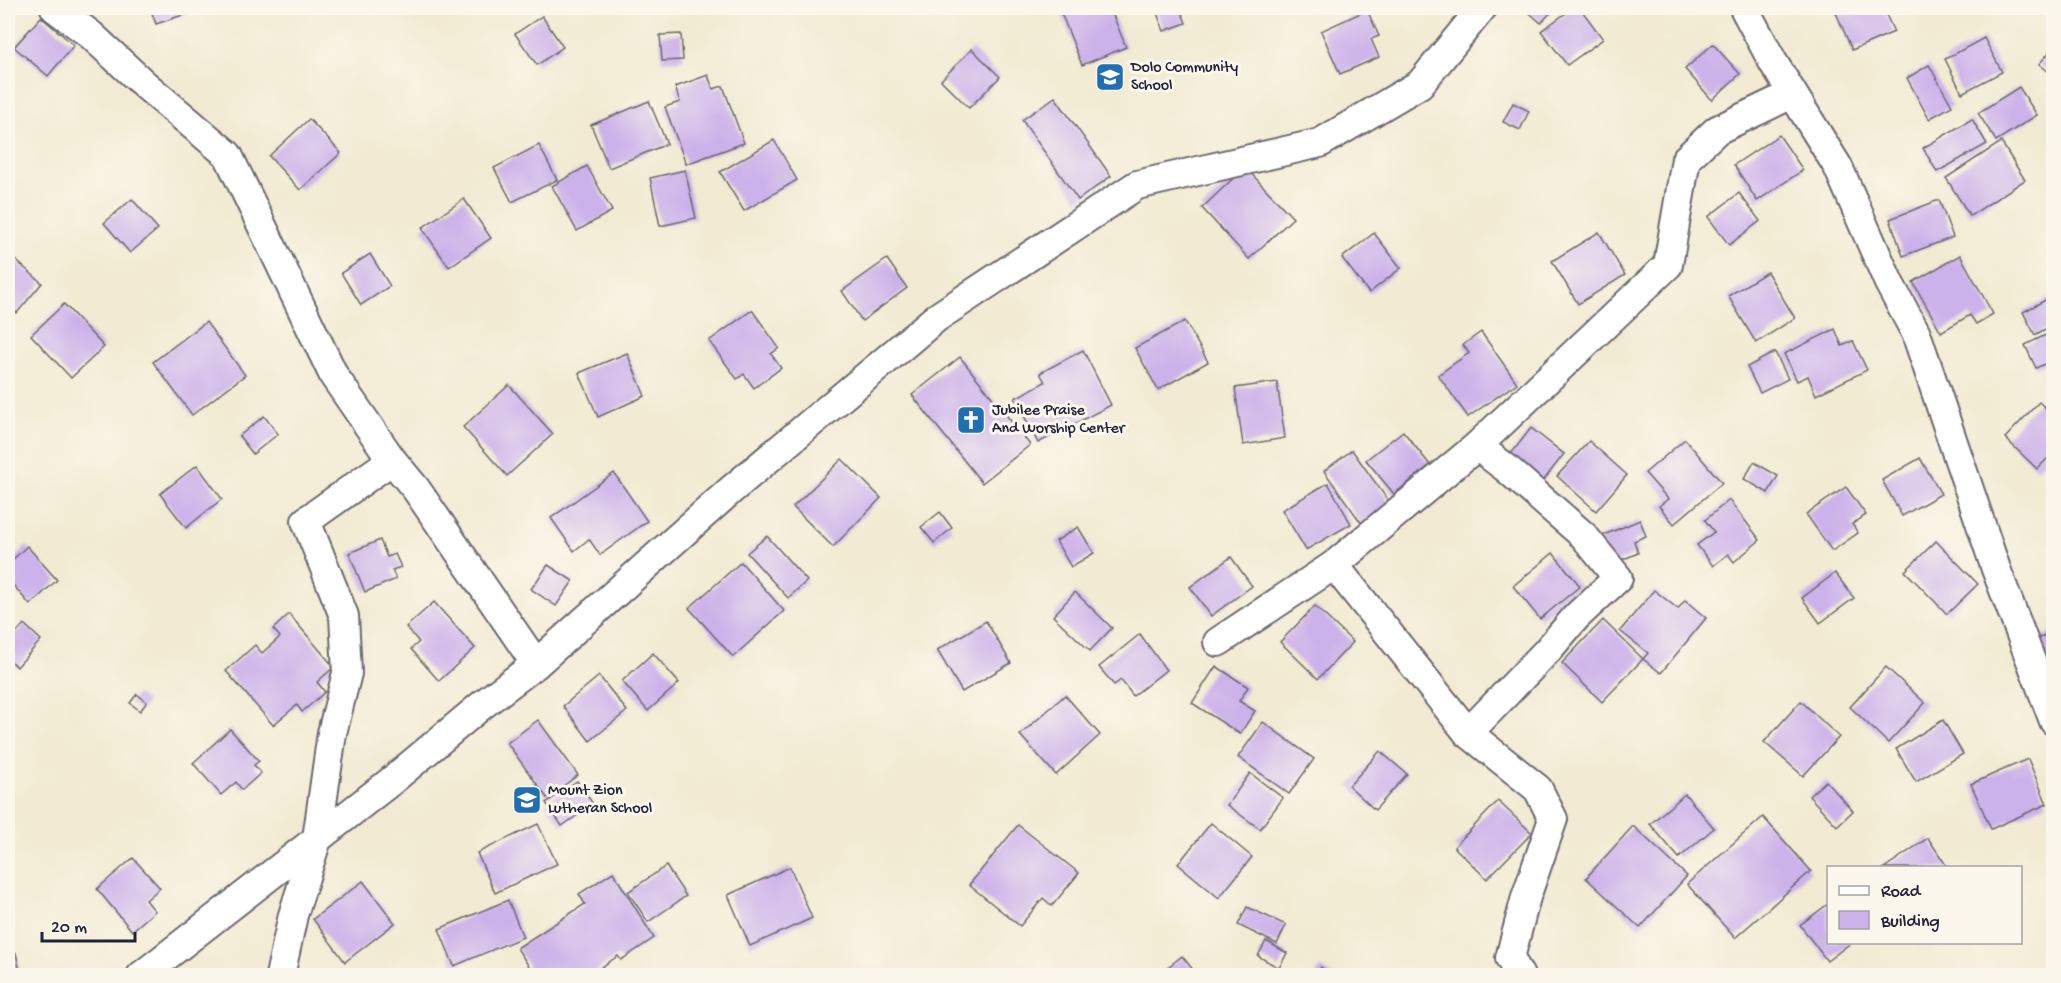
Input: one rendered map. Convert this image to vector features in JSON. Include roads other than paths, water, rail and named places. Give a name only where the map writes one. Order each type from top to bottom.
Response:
[{"type":"street","points":[[55,8],[91,35],[144,84],[228,155],[334,376],[392,460],[416,489],[536,663]]},
{"type":"street","points":[[141,975],[536,663],[730,490],[936,318],[1137,185],[1320,143],[1420,84],[1482,8]]},
{"type":"street","points":[[1744,8],[1757,35],[1838,167],[1889,283],[1916,333],[1996,569],[2054,722]]},
{"type":"street","points":[[1218,642],[1334,565],[1477,446],[1668,265],[1686,159],[1717,130],[1792,94]]},
{"type":"street","points":[[1468,733],[1547,651],[1576,617],[1618,578],[1584,536],[1506,468],[1477,446]]},
{"type":"street","points":[[280,975],[293,915],[316,839],[332,733],[347,673],[344,616],[306,521],[392,460]]},
{"type":"street","points":[[1334,565],[1468,733],[1538,789],[1552,819],[1526,897],[1510,958],[1520,975]]},
{"type":"place","name":"Dolo Community School","points":[[1110,77]]},
{"type":"place","name":"Jubilee Praise And Worship Center","points":[[971,420]]},
{"type":"place","name":"Mount Zion Lutheran School","points":[[527,800]]}]
